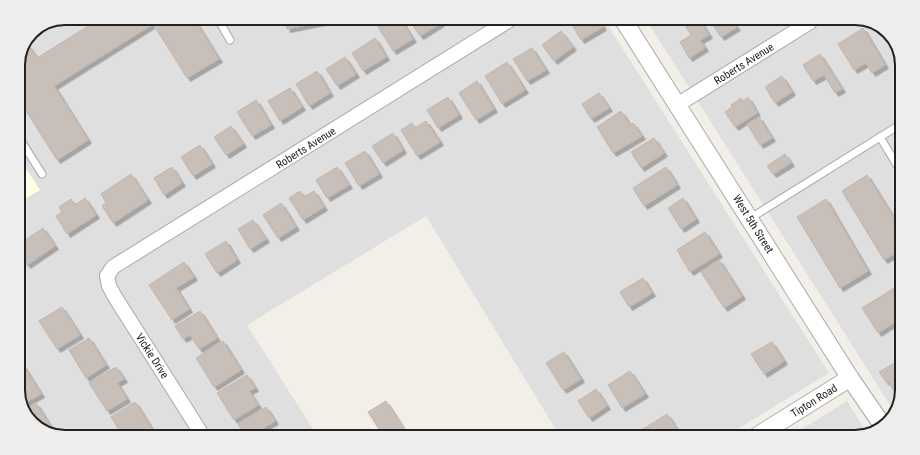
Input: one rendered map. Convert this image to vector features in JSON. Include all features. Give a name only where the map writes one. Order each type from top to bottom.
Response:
[{"type":"street","name":"Roberts Avenue","points":[[107,276],[112,267],[125,258],[289,159],[502,25]]},
{"type":"street","name":"West 5th Street","points":[[627,25],[850,378],[880,421]]},
{"type":"street","name":"Roberts Avenue","points":[[677,105],[805,25]]},
{"type":"street","name":"Vickie Drive","points":[[107,276],[109,286],[115,297],[200,430]]},
{"type":"street","name":"Tipton Road","points":[[767,430],[850,378]]},
{"type":"lane","points":[[221,25],[230,40]]},
{"type":"lane","points":[[749,219],[895,128]]},
{"type":"lane","points":[[880,138],[895,162]]},
{"type":"lane","points":[[25,147],[42,174]]},
{"type":"shaded area","points":[[66,25],[608,25],[829,373],[736,430],[556,430],[426,216],[247,325],[313,430],[66,430],[52,428],[39,420],[32,412],[27,403],[25,392],[25,199],[39,190],[25,167],[25,63],[26,55],[33,41],[45,30],[52,27]]},
{"type":"shaded area","points":[[650,25],[860,25],[877,32],[888,43],[893,52],[895,63],[895,395],[891,407]]},
{"type":"shaded area","points":[[25,167],[40,190],[25,199]]},
{"type":"shaded area","points":[[847,401],[864,429],[854,430],[800,430]]},
{"type":"building","points":[[90,25],[151,25],[54,86],[88,140],[57,160],[25,109],[25,63],[26,55],[29,47],[37,58]]},
{"type":"building","points":[[154,25],[198,25],[219,59],[187,78]]},
{"type":"building","points":[[286,25],[307,25],[287,29]]},
{"type":"building","points":[[377,25],[404,25],[413,39],[393,51]]},
{"type":"building","points":[[412,25],[438,25],[420,36]]},
{"type":"building","points":[[572,25],[602,25],[603,27],[581,40]]},
{"type":"building","points":[[685,25],[703,25],[709,35],[700,40],[705,48],[689,58],[680,42],[691,35]]},
{"type":"building","points":[[713,25],[735,25],[737,27],[721,37]]},
{"type":"building","points":[[863,28],[885,65],[872,73],[866,63],[854,70],[838,44]]},
{"type":"building","points":[[561,31],[573,47],[554,61],[542,45]]},
{"type":"building","points":[[375,38],[386,57],[363,71],[352,53]]},
{"type":"building","points":[[532,48],[546,70],[527,81],[513,59]]},
{"type":"building","points":[[820,54],[842,89],[835,93],[824,75],[813,81],[803,65]]},
{"type":"building","points":[[345,57],[356,74],[337,86],[326,69]]},
{"type":"building","points":[[507,62],[525,90],[502,104],[485,76]]},
{"type":"building","points":[[317,71],[330,93],[309,106],[296,84]]},
{"type":"building","points":[[782,76],[792,92],[775,103],[765,87]]},
{"type":"building","points":[[477,81],[494,109],[476,120],[459,93]]},
{"type":"building","points":[[290,88],[302,107],[280,121],[268,101]]},
{"type":"building","points":[[599,93],[609,108],[591,119],[582,104]]},
{"type":"building","points":[[448,97],[459,115],[438,128],[427,110]]},
{"type":"building","points":[[748,97],[757,113],[735,127],[725,112],[732,107],[731,105],[741,98],[743,101]]},
{"type":"building","points":[[256,100],[271,125],[252,136],[237,112]]},
{"type":"building","points":[[621,111],[630,125],[633,123],[642,136],[613,153],[597,127]]},
{"type":"building","points":[[759,117],[772,138],[760,145],[747,124]]},
{"type":"building","points":[[426,121],[440,142],[417,156],[401,130],[412,123],[415,128]]},
{"type":"building","points":[[231,126],[243,144],[226,155],[214,137]]},
{"type":"building","points":[[393,133],[403,150],[383,163],[372,146]]},
{"type":"building","points":[[654,138],[664,153],[641,168],[631,152]]},
{"type":"building","points":[[200,145],[212,164],[193,176],[181,157]]},
{"type":"building","points":[[365,151],[379,174],[359,186],[345,163]]},
{"type":"building","points":[[785,154],[791,163],[773,174],[767,166]]},
{"type":"building","points":[[172,167],[182,183],[164,195],[154,178]]},
{"type":"building","points":[[337,167],[349,185],[327,198],[316,180]]},
{"type":"building","points":[[666,167],[677,185],[644,206],[633,188]]},
{"type":"building","points":[[131,174],[148,200],[113,223],[102,206],[106,203],[101,194]]},
{"type":"building","points":[[867,175],[895,220],[895,253],[884,260],[842,191]]},
{"type":"building","points":[[300,191],[304,197],[314,191],[324,207],[303,220],[289,198]]},
{"type":"building","points":[[85,198],[96,215],[67,234],[56,216],[62,212],[59,207],[71,199],[75,205]]},
{"type":"building","points":[[683,198],[696,219],[681,229],[668,208]]},
{"type":"building","points":[[826,199],[868,271],[840,288],[797,217]]},
{"type":"building","points":[[281,203],[296,227],[278,238],[263,215]]},
{"type":"building","points":[[253,220],[266,239],[250,249],[238,229]]},
{"type":"building","points":[[43,228],[55,246],[27,265],[25,262],[25,240]]},
{"type":"building","points":[[705,232],[719,254],[690,272],[677,250]]},
{"type":"building","points":[[226,241],[237,260],[217,273],[205,254]]},
{"type":"building","points":[[719,260],[742,296],[724,308],[701,272]]},
{"type":"building","points":[[184,262],[194,277],[176,288],[189,309],[172,320],[149,285]]},
{"type":"building","points":[[643,278],[652,293],[629,307],[620,292]]},
{"type":"building","points":[[895,287],[895,322],[878,333],[862,308]]},
{"type":"building","points":[[62,307],[80,335],[57,349],[39,321]]},
{"type":"building","points":[[200,311],[217,338],[199,349],[190,335],[183,339],[175,326]]},
{"type":"building","points":[[89,338],[106,365],[86,378],[69,350]]},
{"type":"building","points":[[223,341],[241,370],[214,387],[196,358]]},
{"type":"building","points":[[772,342],[784,361],[764,374],[751,354]]},
{"type":"building","points":[[564,352],[581,379],[563,390],[546,363]]},
{"type":"building","points":[[895,363],[895,393],[888,381],[886,382],[879,372]]},
{"type":"building","points":[[116,367],[124,379],[117,383],[127,399],[107,411],[89,383]]},
{"type":"building","points":[[25,368],[41,394],[27,402],[25,392]]},
{"type":"building","points":[[630,371],[645,394],[622,408],[608,385]]},
{"type":"building","points":[[247,375],[255,388],[249,391],[258,405],[234,420],[217,393]]},
{"type":"building","points":[[596,389],[607,406],[589,418],[578,401]]},
{"type":"building","points":[[386,401],[404,429],[379,430],[368,412]]},
{"type":"building","points":[[135,402],[152,429],[119,430],[111,417]]},
{"type":"building","points":[[36,403],[51,428],[39,420],[29,407]]},
{"type":"building","points":[[266,407],[275,421],[263,428],[264,430],[241,430],[238,424]]},
{"type":"building","points":[[667,414],[677,429],[675,430],[641,430]]}]
